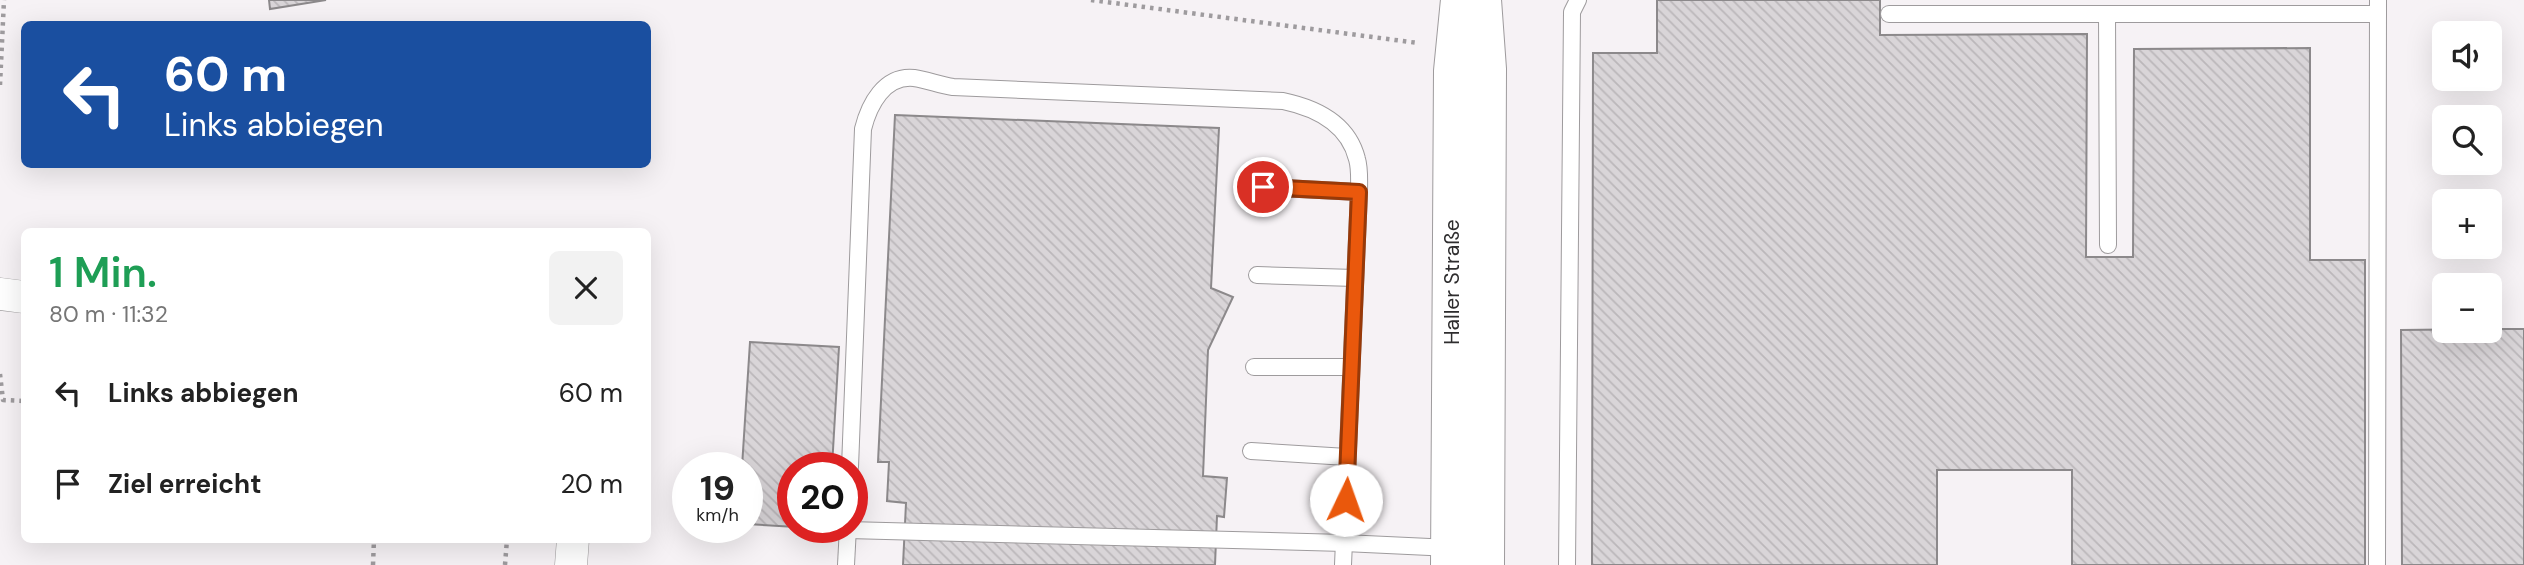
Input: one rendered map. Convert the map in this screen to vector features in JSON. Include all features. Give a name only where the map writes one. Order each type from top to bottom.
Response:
[{"type":"main road","name":"Haller Straße","points":[[1461,0],[1453,71],[1467,554]]},
{"type":"main road","name":"Haller Straße","points":[[1467,554],[1487,69],[1482,0]]},
{"type":"street","points":[[0,294],[21,297]]},
{"type":"street","points":[[571,565],[572,543]]},
{"type":"lane","points":[[1567,565],[1572,12],[1578,0]]},
{"type":"lane","points":[[1889,14],[2107,14],[2378,7],[2377,565]]},
{"type":"lane","points":[[2107,14],[2108,245]]},
{"type":"lane","points":[[851,452],[863,130],[867,111],[878,94],[894,81],[913,78],[953,87],[1283,100],[1305,105],[1325,114],[1345,134],[1357,159],[1359,192],[1343,565]]},
{"type":"lane","points":[[1263,187],[1359,192]]},
{"type":"lane","points":[[1258,275],[1355,278]]},
{"type":"lane","points":[[1254,367],[1351,367]]},
{"type":"lane","points":[[1251,451],[1348,457]]},
{"type":"lane","points":[[868,529],[1343,542],[1467,554]]},
{"type":"lane","points":[[846,565],[847,543]]},
{"type":"path","points":[[0,85],[4,0]]},
{"type":"path","points":[[1091,0],[1419,43]]},
{"type":"path","points":[[0,374],[3,400],[21,401]]},
{"type":"path","points":[[373,565],[374,543]]},
{"type":"path","points":[[505,565],[506,543]]},
{"type":"building","points":[[269,0],[326,0],[270,9]]},
{"type":"building","points":[[1657,0],[1880,0],[1880,35],[2087,34],[2086,257],[2133,257],[2134,49],[2310,48],[2310,260],[2365,260],[2365,565],[2072,565],[2072,470],[1937,470],[1937,565],[1592,565],[1593,53],[1657,53]]},
{"type":"building","points":[[895,115],[1219,128],[1211,288],[1233,297],[1208,350],[1203,476],[1227,478],[1224,517],[1217,516],[1215,565],[903,565],[906,503],[887,501],[889,462],[878,462]]},
{"type":"building","points":[[2502,329],[2524,329],[2524,565],[2402,565],[2401,330],[2432,330],[2432,343],[2502,343]]},
{"type":"building","points":[[750,342],[839,347],[833,452],[777,452],[777,526],[763,525],[763,452],[743,452]]},
{"type":"route","points":[[1263,187],[1359,192],[1346,500]]}]
